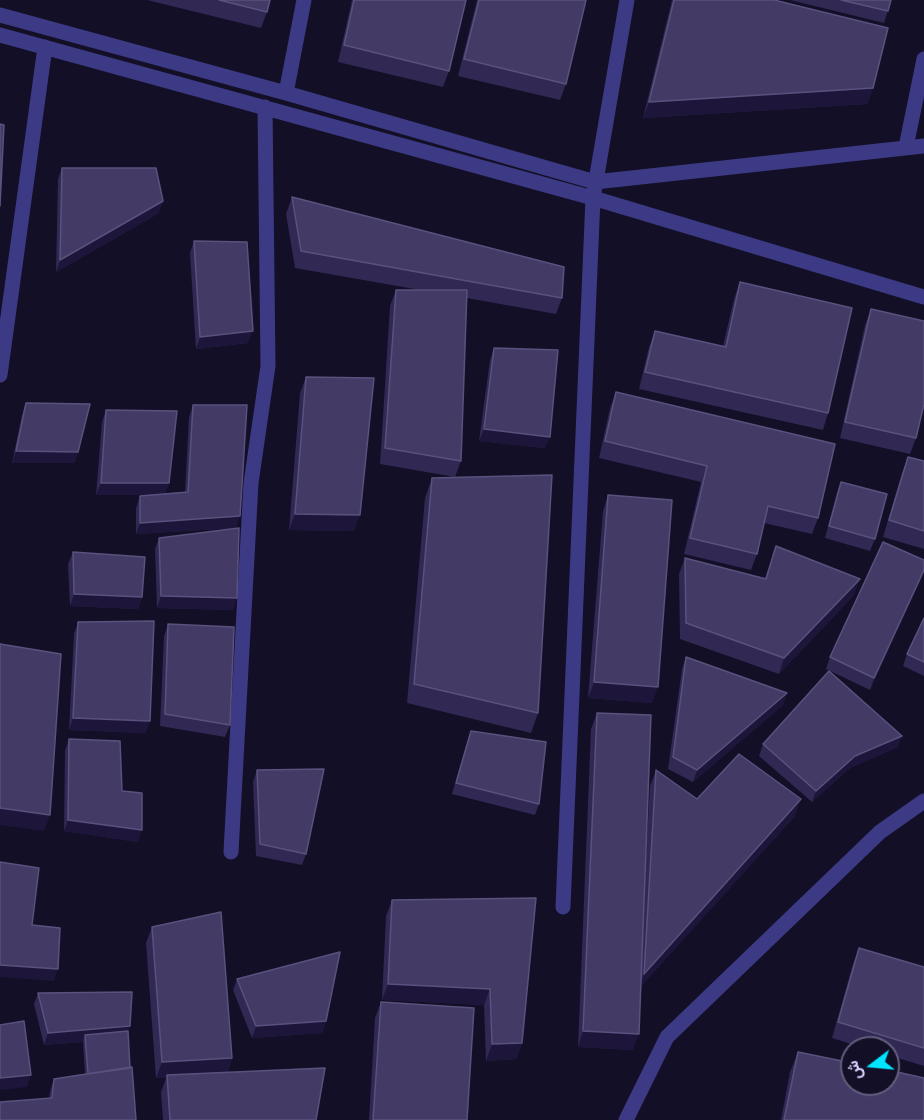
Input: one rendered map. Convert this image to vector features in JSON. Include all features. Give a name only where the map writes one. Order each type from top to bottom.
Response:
[{"type":"street","points":[[286,93],[304,0]]},
{"type":"street","points":[[563,907],[593,198],[627,0]]},
{"type":"street","points":[[0,15],[286,93],[595,182],[924,146]]},
{"type":"street","points":[[0,35],[593,198],[924,297]]},
{"type":"street","points":[[0,375],[45,47]]},
{"type":"street","points":[[906,147],[924,59]]},
{"type":"street","points":[[231,852],[251,483],[268,366],[265,107]]},
{"type":"street","points":[[626,1120],[667,1037],[880,832],[924,801]]},
{"type":"building","points":[[219,0],[270,0],[267,12]]},
{"type":"building","points":[[354,0],[466,0],[449,71],[344,45]]},
{"type":"building","points":[[479,0],[586,0],[566,84],[464,59]]},
{"type":"building","points":[[674,0],[774,0],[888,28],[873,88],[649,102]]},
{"type":"building","points":[[841,0],[891,0],[888,11]]},
{"type":"building","points":[[0,124],[4,125],[0,206]]},
{"type":"building","points":[[62,168],[156,168],[163,201],[60,260]]},
{"type":"building","points":[[292,197],[564,267],[562,298],[301,251]]},
{"type":"building","points":[[194,241],[247,242],[253,331],[200,337]]},
{"type":"building","points":[[740,282],[852,308],[828,413],[645,372],[655,331],[726,347]]},
{"type":"building","points":[[396,290],[467,290],[461,461],[385,448]]},
{"type":"building","points":[[871,309],[924,321],[924,404],[916,438],[845,422]]},
{"type":"building","points":[[494,348],[558,350],[550,437],[484,429]]},
{"type":"building","points":[[306,377],[374,378],[360,515],[295,514]]},
{"type":"building","points":[[616,392],[835,444],[818,518],[768,506],[757,554],[690,538],[707,466],[605,441]]},
{"type":"building","points":[[26,403],[90,404],[78,452],[16,451]]},
{"type":"building","points":[[193,405],[247,405],[240,516],[140,523],[140,496],[188,492]]},
{"type":"building","points":[[106,410],[177,411],[169,483],[101,483]]},
{"type":"building","points":[[908,457],[924,461],[924,531],[889,520]]},
{"type":"building","points":[[552,475],[538,713],[414,684],[432,478]]},
{"type":"building","points":[[841,482],[887,494],[875,539],[829,526]]},
{"type":"building","points":[[608,495],[672,500],[658,687],[594,682]]},
{"type":"building","points":[[239,528],[237,598],[161,596],[159,538]]},
{"type":"building","points":[[883,542],[924,560],[924,570],[874,678],[830,657]]},
{"type":"building","points":[[776,546],[860,579],[784,658],[686,623],[685,558],[766,579]]},
{"type":"building","points":[[73,552],[145,557],[142,597],[74,594]]},
{"type":"building","points":[[924,618],[924,662],[907,654]]},
{"type":"building","points":[[154,621],[150,721],[73,718],[78,622]]},
{"type":"building","points":[[168,624],[234,627],[230,725],[165,714]]},
{"type":"building","points":[[0,644],[61,654],[50,815],[0,808]]},
{"type":"building","points":[[686,657],[787,693],[697,770],[673,757]]},
{"type":"building","points":[[829,671],[902,736],[855,756],[816,791],[763,744]]},
{"type":"building","points":[[597,713],[651,715],[639,1034],[583,1031]]},
{"type":"building","points":[[471,731],[546,742],[539,804],[456,783]]},
{"type":"building","points":[[69,739],[120,741],[122,791],[142,793],[142,830],[68,820]]},
{"type":"building","points":[[739,754],[801,799],[644,974],[656,770],[697,799]]},
{"type":"building","points":[[324,769],[306,854],[260,844],[257,770]]},
{"type":"building","points":[[0,862],[39,868],[32,925],[60,928],[58,969],[0,965]]},
{"type":"building","points":[[536,898],[522,1043],[492,1044],[490,989],[388,984],[392,900]]},
{"type":"building","points":[[221,912],[232,1058],[162,1062],[152,927]]},
{"type":"building","points":[[859,948],[924,967],[924,1048],[900,1041],[900,1036],[884,1036],[838,1022]]},
{"type":"building","points":[[340,952],[326,1021],[256,1026],[237,979]]},
{"type":"building","points":[[132,992],[130,1026],[48,1033],[38,993]]},
{"type":"building","points":[[381,1002],[474,1008],[467,1120],[373,1120]]},
{"type":"building","points":[[24,1021],[31,1075],[0,1078],[0,1025]]},
{"type":"building","points":[[128,1031],[130,1068],[88,1074],[85,1035]]},
{"type":"building","points":[[798,1052],[840,1061],[840,1096],[900,1096],[900,1073],[924,1078],[924,1120],[784,1120]]},
{"type":"building","points":[[132,1067],[136,1120],[0,1120],[0,1102],[52,1098],[54,1079]]},
{"type":"building","points":[[325,1068],[316,1120],[170,1120],[167,1075]]}]
